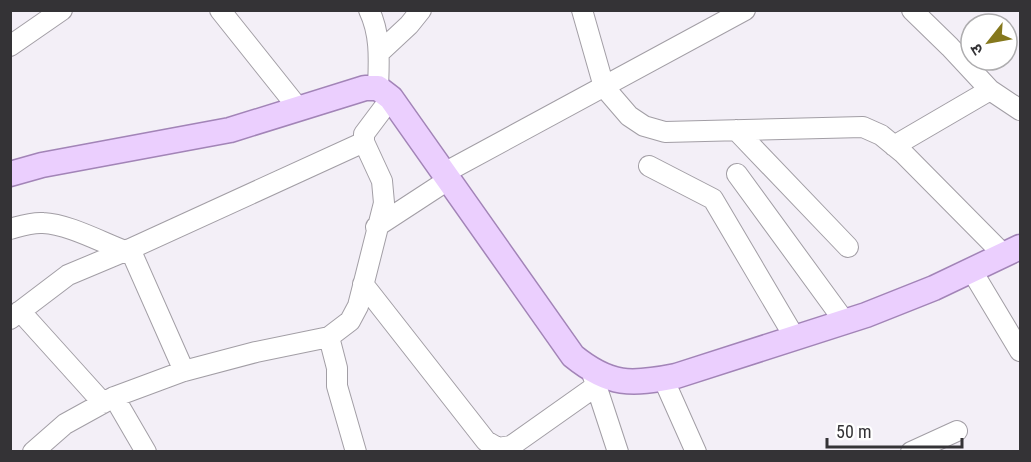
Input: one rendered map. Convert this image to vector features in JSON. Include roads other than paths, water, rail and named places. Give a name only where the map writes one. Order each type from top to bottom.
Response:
[{"type":"main road","points":[[10,174],[52,163],[230,130],[366,88],[385,93],[573,356],[594,379],[615,381],[646,381],[663,378],[867,315],[972,271],[1012,251]]},
{"type":"street","points":[[10,46],[62,10]]},
{"type":"street","points":[[220,10],[299,109]]},
{"type":"street","points":[[33,452],[65,424],[108,400],[184,371],[256,351],[329,337],[350,321],[358,306],[376,227],[384,203],[382,181],[364,142],[364,134],[385,93],[378,36],[369,10]]},
{"type":"street","points":[[380,52],[409,25],[421,10]]},
{"type":"street","points":[[582,10],[604,87],[629,116],[644,126],[665,132],[863,127],[881,135],[1012,251]]},
{"type":"street","points":[[376,227],[446,176],[744,10]]},
{"type":"street","points":[[912,10],[990,90],[1020,110]]},
{"type":"street","points":[[894,146],[990,90]]},
{"type":"street","points":[[736,130],[848,247]]},
{"type":"street","points":[[146,452],[108,400],[15,315],[68,275],[364,142]]},
{"type":"street","points":[[649,166],[713,199],[795,338]]},
{"type":"street","points":[[737,174],[845,322]]},
{"type":"street","points":[[10,229],[44,222],[128,250],[184,371]]},
{"type":"street","points":[[972,271],[1020,351]]},
{"type":"street","points":[[363,284],[486,441],[498,450],[511,446],[594,379],[617,448]]},
{"type":"street","points":[[329,337],[337,368],[337,386],[356,452]]},
{"type":"street","points":[[663,378],[696,452]]},
{"type":"street","points":[[911,452],[957,431]]}]
